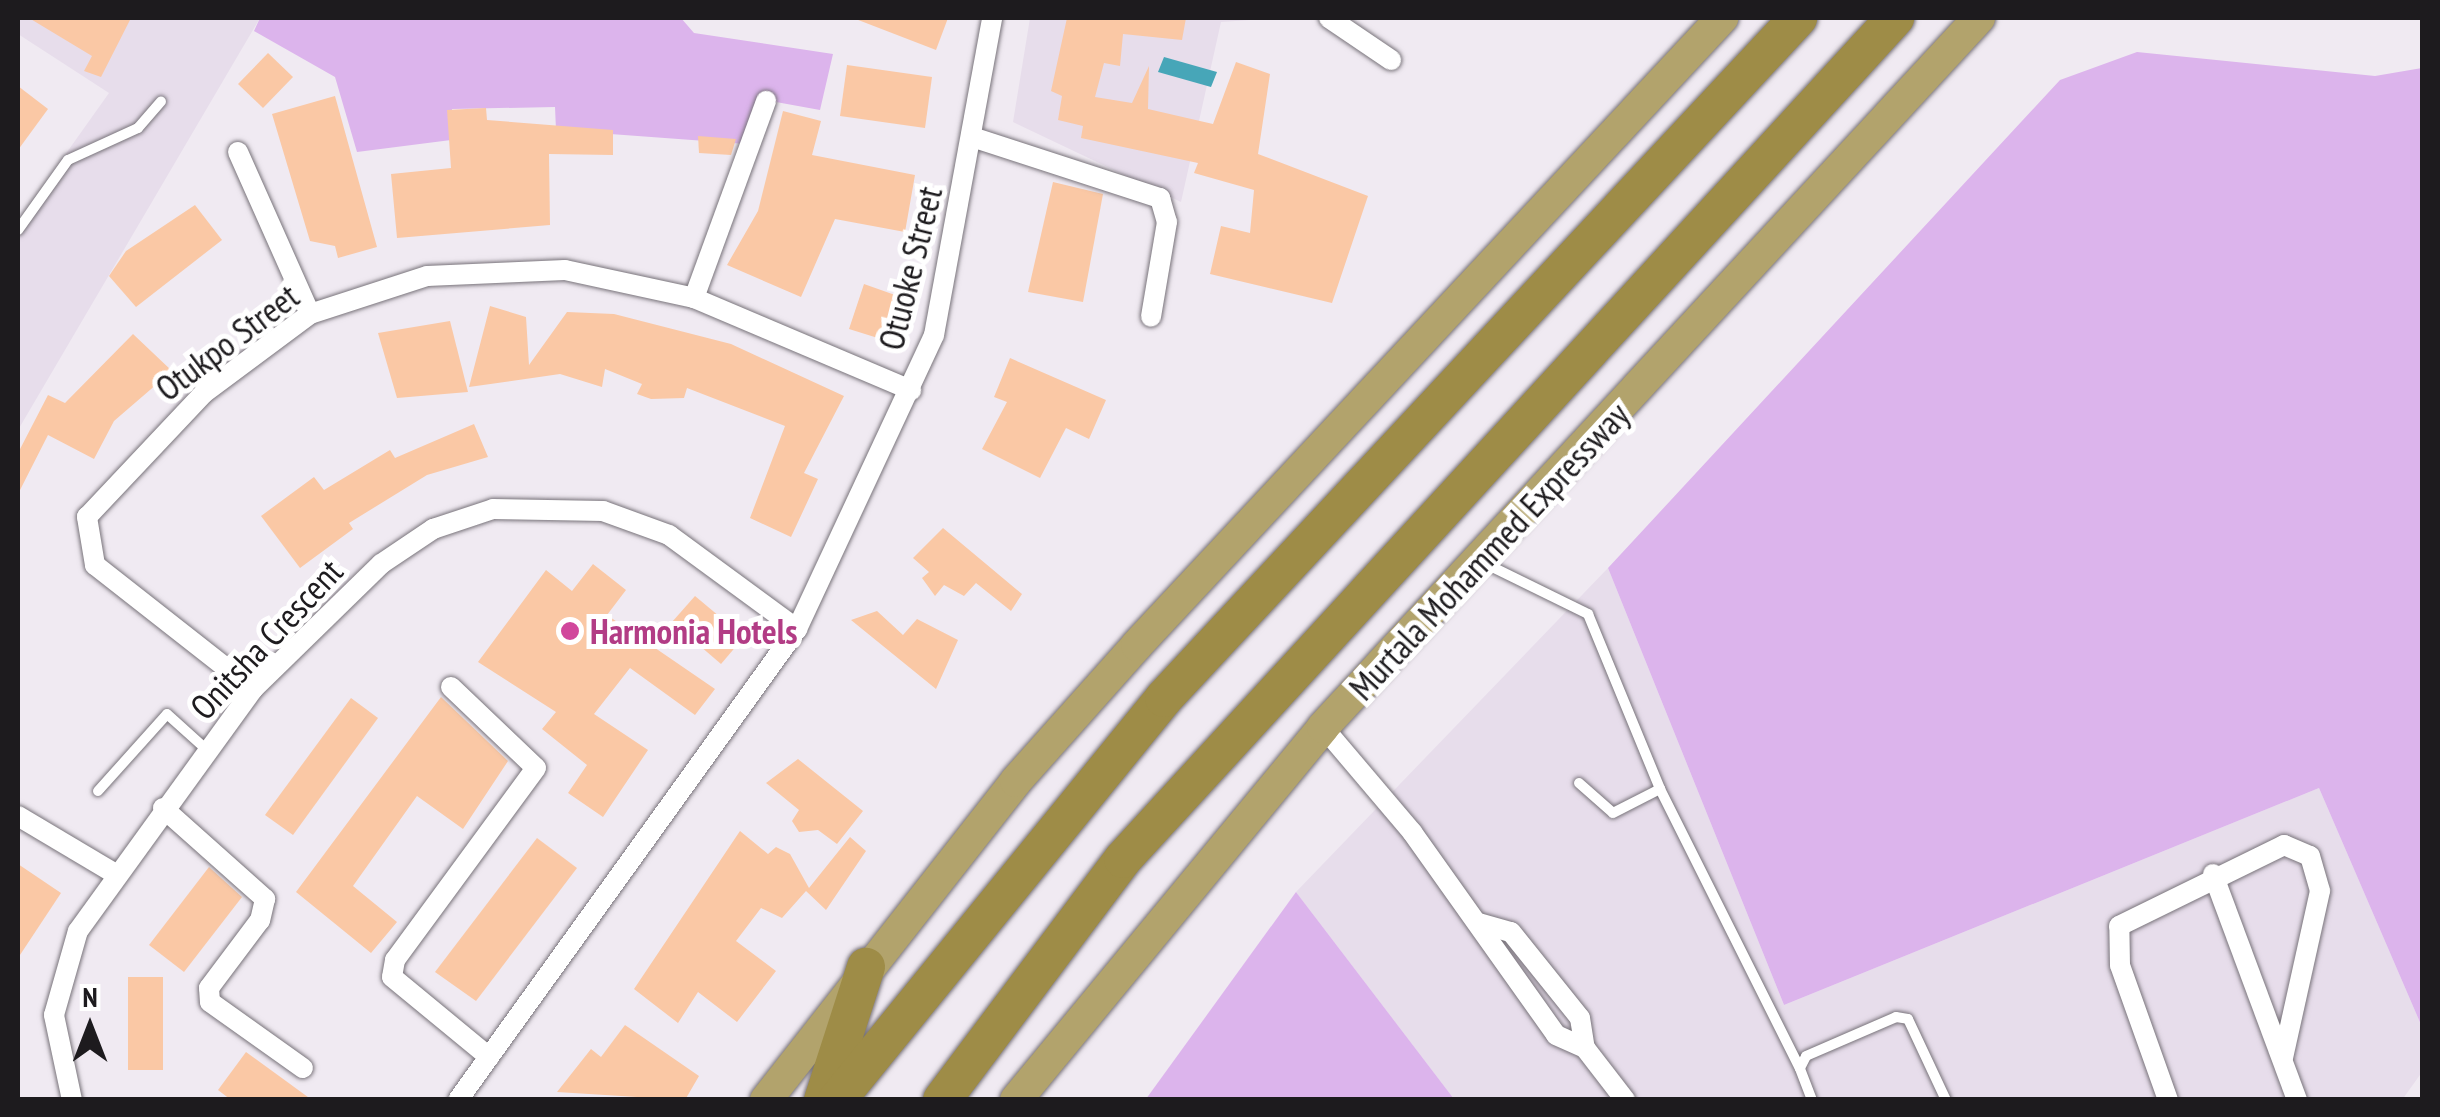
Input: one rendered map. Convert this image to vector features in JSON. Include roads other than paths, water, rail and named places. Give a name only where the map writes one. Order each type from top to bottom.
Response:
[{"type":"highway","points":[[766,1100],[866,968],[1137,644],[1722,18]]},
{"type":"highway","points":[[837,1100],[1164,698],[1798,18]]},
{"type":"highway","name":"Murtala Mohammed Expressway","points":[[942,1100],[1124,859],[1895,18]]},
{"type":"highway","name":"Murtala Mohammed Expressway","points":[[1016,1100],[1323,728],[1484,563],[1979,18]]},
{"type":"highway","points":[[823,1100],[866,968]]},
{"type":"street","name":"Otuoke Street","points":[[797,630],[911,390],[954,255],[992,18]]},
{"type":"street","points":[[1330,18],[1391,60]]},
{"type":"street","points":[[694,298],[766,101]]},
{"type":"street","points":[[972,137],[1160,198],[1167,222],[1152,317]]},
{"type":"street","points":[[238,152],[310,314]]},
{"type":"street","name":"Otukpo Street","points":[[253,689],[95,565],[87,517],[204,393],[310,314],[426,276],[504,269],[566,270],[694,298],[911,390]]},
{"type":"street","name":"Onitsha Crescent","points":[[72,1100],[58,1049],[58,983],[114,873],[253,689],[381,564],[433,529],[493,510],[602,511],[669,535],[797,630]]},
{"type":"street","points":[[458,1100],[797,630]]},
{"type":"street","points":[[451,686],[536,768],[394,960],[392,976],[489,1058]]},
{"type":"street","points":[[1323,728],[1479,923],[1556,1035],[1585,1048]]},
{"type":"street","points":[[164,808],[265,899],[260,920],[209,988],[210,1002],[304,1068]]},
{"type":"street","points":[[18,816],[114,873]]},
{"type":"street","points":[[2168,1100],[2116,934],[2133,914],[2213,874],[2284,845],[2320,872],[2283,1058]]},
{"type":"street","points":[[2213,874],[2297,1100]]},
{"type":"street","points":[[1479,923],[1511,932],[1580,1018],[1585,1048],[1625,1100]]},
{"type":"lane","points":[[18,230],[68,160],[138,128],[161,102]]},
{"type":"lane","points":[[1484,563],[1588,614],[1660,789],[1800,1068],[1812,1100]]},
{"type":"lane","points":[[98,791],[166,714],[206,750]]},
{"type":"lane","points":[[1579,783],[1613,813],[1660,789]]},
{"type":"lane","points":[[1800,1068],[1806,1056],[1877,1023],[1908,1018],[1946,1100]]},
{"type":"water","points":[[1164,57],[1217,72],[1211,87],[1158,72]]},
{"type":"place","name":"Harmonia Hotels","points":[[570,631]]}]
